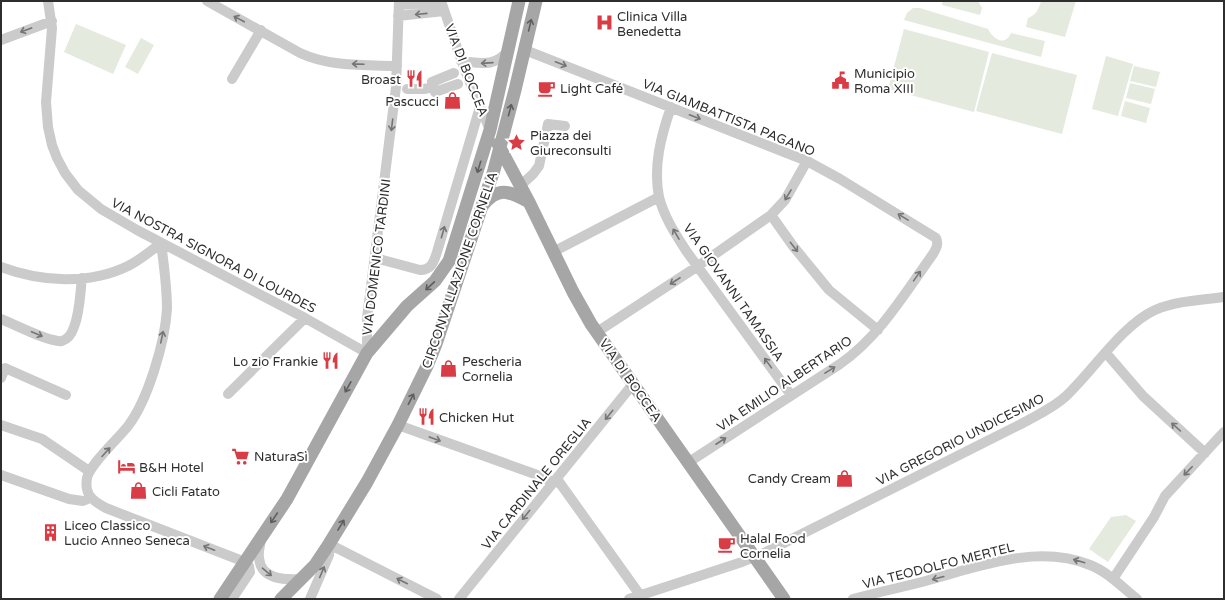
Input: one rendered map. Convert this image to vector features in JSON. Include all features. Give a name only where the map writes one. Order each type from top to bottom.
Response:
[{"type":"main road","name":"CIRCONVALLAZIONE CORNELIA","points":[[367,353],[400,313],[435,281],[447,264],[455,245],[490,130],[519,1]]},
{"type":"main road","name":"CIRCONVALLAZIONE CORNELIA","points":[[281,599],[302,579],[329,544],[367,482],[398,425],[433,352],[500,148],[536,1]]},
{"type":"main road","points":[[490,130],[500,148]]},
{"type":"main road","name":"VIA DI BOCCEA","points":[[500,148],[529,202],[576,298],[597,332],[756,556],[784,599]]},
{"type":"main road","points":[[482,206],[492,195],[503,192],[513,194],[529,202]]},
{"type":"main road","name":"VIA DOMENICO TARDINI","points":[[220,599],[287,499],[367,353]]},
{"type":"street","name":"VIA NOSTRA SIGNORA DI LOURDES","points":[[48,1],[52,21],[52,40],[46,116],[50,138],[57,158],[70,180],[78,190],[88,199],[113,216],[161,243],[305,318],[367,353]]},
{"type":"street","points":[[207,1],[300,53],[319,60],[343,64],[397,66]]},
{"type":"street","points":[[398,7],[442,4]]},
{"type":"street","name":"VIA DI BOCCEA","points":[[442,4],[461,61],[490,130]]},
{"type":"street","name":"VIA DOMENICO TARDINI","points":[[367,353],[367,318],[397,66],[398,7]]},
{"type":"street","points":[[1,40],[52,21]]},
{"type":"street","points":[[232,79],[261,30]]},
{"type":"street","points":[[461,61],[492,63],[500,59],[509,50]]},
{"type":"street","name":"VIA GIAMBATTISTA PAGANO","points":[[525,50],[807,161],[840,179],[936,238]]},
{"type":"street","points":[[454,73],[432,82],[433,87],[435,92],[458,84]]},
{"type":"street","points":[[407,89],[424,89],[433,87]]},
{"type":"street","name":"CIRCONVALLAZIONE CORNELIA","points":[[375,258],[420,270],[425,270],[431,266],[437,252],[480,107]]},
{"type":"street","name":"VIA GIOVANNI TAMASSIA","points":[[671,107],[664,126],[658,153],[657,173],[659,197],[665,212],[675,232],[698,266],[791,395]]},
{"type":"street","points":[[520,186],[539,166],[548,124],[565,126]]},
{"type":"street","points":[[597,332],[698,266],[771,215],[786,200],[807,161]]},
{"type":"street","points":[[553,252],[659,197]]},
{"type":"street","points":[[771,215],[793,246],[829,290],[878,330]]},
{"type":"street","name":"VIA EMILIO ALBERTARIO","points":[[689,462],[848,359],[862,347],[878,330],[936,250],[938,242],[936,238]]},
{"type":"street","points":[[1,267],[13,272],[39,277],[62,279],[82,278],[102,275],[129,265],[161,243],[167,290],[166,312],[163,334],[154,371],[143,399],[129,425],[89,471],[87,484],[88,493],[90,498],[106,508],[245,562],[249,566],[250,572],[232,599]]},
{"type":"street","points":[[1,319],[48,338],[64,340],[69,336],[74,327],[82,278]]},
{"type":"street","name":"VIA GREGORIO UNDICESIMO","points":[[629,599],[756,556],[1036,416],[1060,401],[1136,323],[1154,311],[1178,304],[1224,297]]},
{"type":"street","points":[[228,394],[305,318]]},
{"type":"street","points":[[1106,353],[1143,396],[1205,453]]},
{"type":"street","points":[[1,378],[5,368],[66,395]]},
{"type":"street","name":"VIA CARDINALE OREGLIA","points":[[459,599],[633,384]]},
{"type":"street","points":[[1,425],[42,439],[89,471]]},
{"type":"street","points":[[398,425],[555,481],[640,595]]},
{"type":"street","points":[[1113,579],[1154,517],[1165,496],[1224,432]]},
{"type":"street","points":[[1,474],[69,499],[83,501],[90,498]]},
{"type":"street","points":[[261,538],[259,559],[261,566],[266,572],[279,579],[302,579]]},
{"type":"street","points":[[329,544],[437,599]]},
{"type":"street","name":"CIRCONVALLAZIONE CORNELIA","points":[[310,599],[329,555],[329,544]]},
{"type":"street","name":"VIA TEODOLFO MERTEL","points":[[853,599],[1008,559],[1048,557],[1071,559],[1095,567],[1113,579],[1137,599]]},
{"type":"shaded area","points":[[943,1],[978,1],[982,8],[980,15],[942,5]]},
{"type":"shaded area","points":[[1041,1],[1076,1],[1065,37],[1026,27],[1028,18],[1037,11]]},
{"type":"shaded area","points":[[913,8],[920,8],[988,29],[993,36],[1002,41],[1006,40],[1011,33],[1045,41],[1041,57],[904,20],[907,13]]},
{"type":"shaded area","points":[[76,24],[126,45],[113,74],[64,52]]},
{"type":"shaded area","points":[[904,29],[989,52],[974,112],[888,89]]},
{"type":"shaded area","points":[[141,38],[154,45],[138,74],[125,67]]},
{"type":"shaded area","points":[[992,53],[1077,75],[1062,134],[976,111]]},
{"type":"shaded area","points":[[1106,56],[1133,64],[1118,116],[1092,109]]},
{"type":"shaded area","points":[[1134,66],[1160,72],[1156,87],[1130,81]]},
{"type":"shaded area","points":[[1130,83],[1155,89],[1151,104],[1126,98]]},
{"type":"shaded area","points":[[1125,101],[1150,108],[1146,123],[1121,116]]},
{"type":"shaded area","points":[[1126,515],[1136,521],[1108,562],[1089,549],[1111,517]]},
{"type":"place","name":"Clinica Villa Benedetta","points":[[604,23]]},
{"type":"place","name":"Broast","points":[[414,79]]},
{"type":"place","name":"Municipio Roma XIII","points":[[841,80]]},
{"type":"place","name":"Light Café","points":[[547,88]]},
{"type":"place","name":"Pascucci","points":[[452,101]]},
{"type":"place","name":"Piazza dei Giureconsulti","points":[[517,142]]},
{"type":"place","name":"Lo zio Frankie","points":[[331,361]]},
{"type":"place","name":"Pescheria Cornelia","points":[[449,368]]},
{"type":"place","name":"Chicken Hut","points":[[426,417]]},
{"type":"place","name":"NaturaSì","points":[[241,456]]},
{"type":"place","name":"B&H Hotel","points":[[126,467]]},
{"type":"place","name":"Candy Cream","points":[[844,478]]},
{"type":"place","name":"Cicli Fatato","points":[[139,491]]},
{"type":"place","name":"Liceo Classico Lucio Anneo Seneca","points":[[51,532]]},
{"type":"place","name":"Halal Food Cornelia","points":[[727,545]]}]
